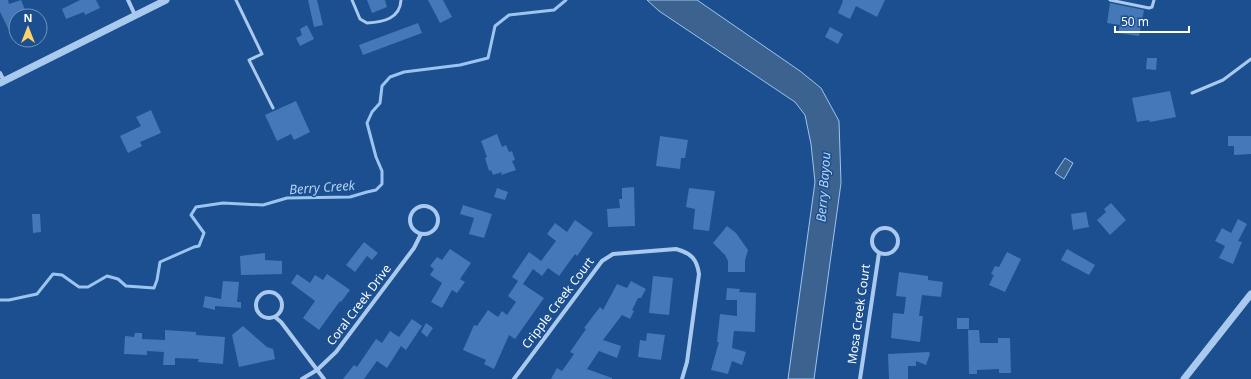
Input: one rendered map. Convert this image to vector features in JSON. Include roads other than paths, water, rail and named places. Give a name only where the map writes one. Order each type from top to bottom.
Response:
[{"type":"street","points":[[128,0],[135,15]]},
{"type":"street","points":[[0,73],[2,82],[166,0]]},
{"type":"street","name":"Coral Creek Drive","points":[[424,206],[431,208],[436,213],[438,220],[436,227],[431,232],[421,234],[412,227],[410,220],[412,213],[417,208],[424,206]]},
{"type":"street","name":"Mosa Creek Court","points":[[885,228],[892,230],[897,235],[899,242],[897,248],[892,253],[885,255],[879,253],[874,248],[872,242],[874,235],[879,230],[885,228]]},
{"type":"street","name":"Coral Creek Drive","points":[[302,379],[317,370],[336,352],[414,248],[421,234]]},
{"type":"street","name":"Cripple Creek Court","points":[[514,379],[602,261],[613,254],[676,250],[684,251],[692,256],[698,264],[699,274],[687,362],[682,379]]},
{"type":"street","name":"Mosa Creek Court","points":[[860,379],[879,253]]},
{"type":"street","points":[[275,317],[280,312],[282,305],[280,299],[275,294],[269,292],[262,294],[256,305],[258,312],[262,317],[275,317],[281,322],[324,379]]},
{"type":"street","points":[[1184,379],[1251,294]]},
{"type":"lane","points":[[236,0],[262,54],[249,60],[273,108]]},
{"type":"lane","points":[[352,0],[360,19],[367,23],[387,19],[397,13],[401,0]]},
{"type":"lane","points":[[1110,0],[1149,8],[1152,7],[1154,0]]},
{"type":"lane","points":[[1192,93],[1223,80],[1251,59]]},
{"type":"water","name":"Berry Bayou","points":[[647,0],[697,0],[800,71],[821,88],[839,121],[841,183],[814,379],[788,379],[815,182],[811,144],[805,115],[795,102],[659,11]]},
{"type":"water","points":[[1065,158],[1073,163],[1064,179],[1055,173]]},
{"type":"waterway","name":"Berry Creek","points":[[0,300],[9,300],[37,294],[53,274],[62,275],[79,287],[88,287],[107,276],[118,279],[126,286],[154,288],[160,262],[199,246],[204,233],[191,215],[196,207],[223,203],[263,205],[287,198],[350,197],[376,190],[382,184],[382,171],[376,157],[367,123],[372,112],[380,103],[382,86],[390,77],[404,72],[460,65],[488,58],[495,26],[509,15],[554,10],[566,0]]}]
